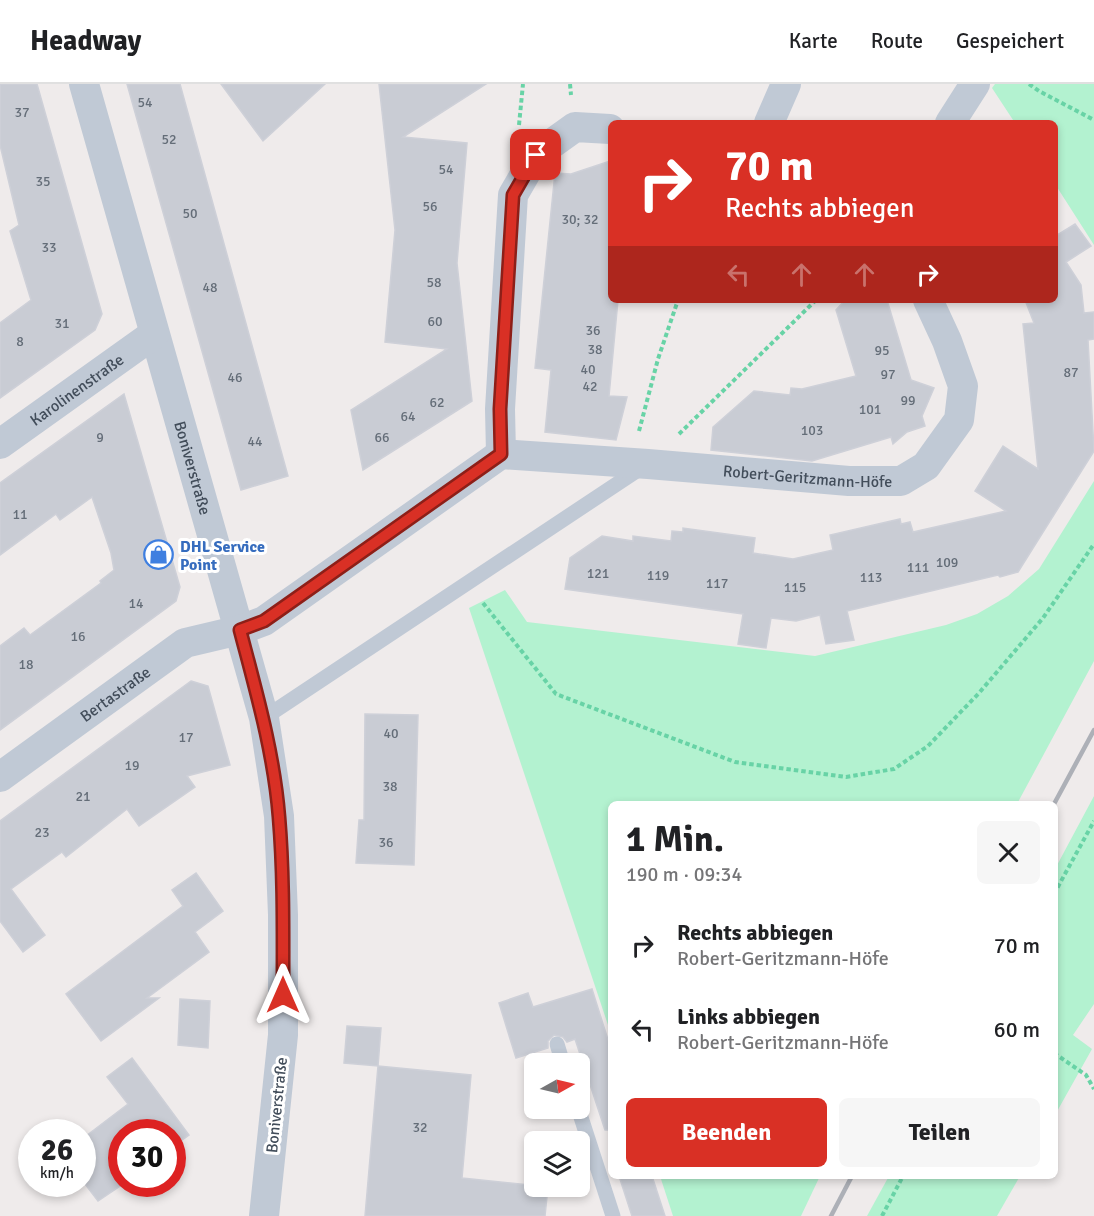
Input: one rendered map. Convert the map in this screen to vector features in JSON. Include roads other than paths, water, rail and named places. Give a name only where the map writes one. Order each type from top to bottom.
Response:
[{"type":"street","name":"Boniverstraße","points":[[84,84],[264,718],[279,816],[283,915],[283,1035],[264,1216]]},
{"type":"street","points":[[770,120],[786,84]]},
{"type":"street","points":[[952,120],[975,84]]},
{"type":"street","points":[[240,630],[264,621],[501,454],[500,409],[513,195],[536,155],[575,127],[608,129]]},
{"type":"street","name":"Robert-Geritzmann-Höfe","points":[[501,454],[849,481],[901,481],[926,466],[959,420],[963,386],[929,303]]},
{"type":"street","name":"Karolinenstraße","points":[[0,444],[154,334]]},
{"type":"street","name":"Bertastraße","points":[[0,777],[185,643],[240,630]]},
{"type":"lane","points":[[264,718],[468,584],[639,463]]},
{"type":"lane","points":[[557,1044],[560,1053]]},
{"type":"lane","points":[[582,1119],[613,1216]]},
{"type":"railway","points":[[1056,801],[1094,730]]},
{"type":"railway","points":[[831,1216],[850,1179]]},
{"type":"place","name":"DHL Service Point","points":[[159,555]]}]
